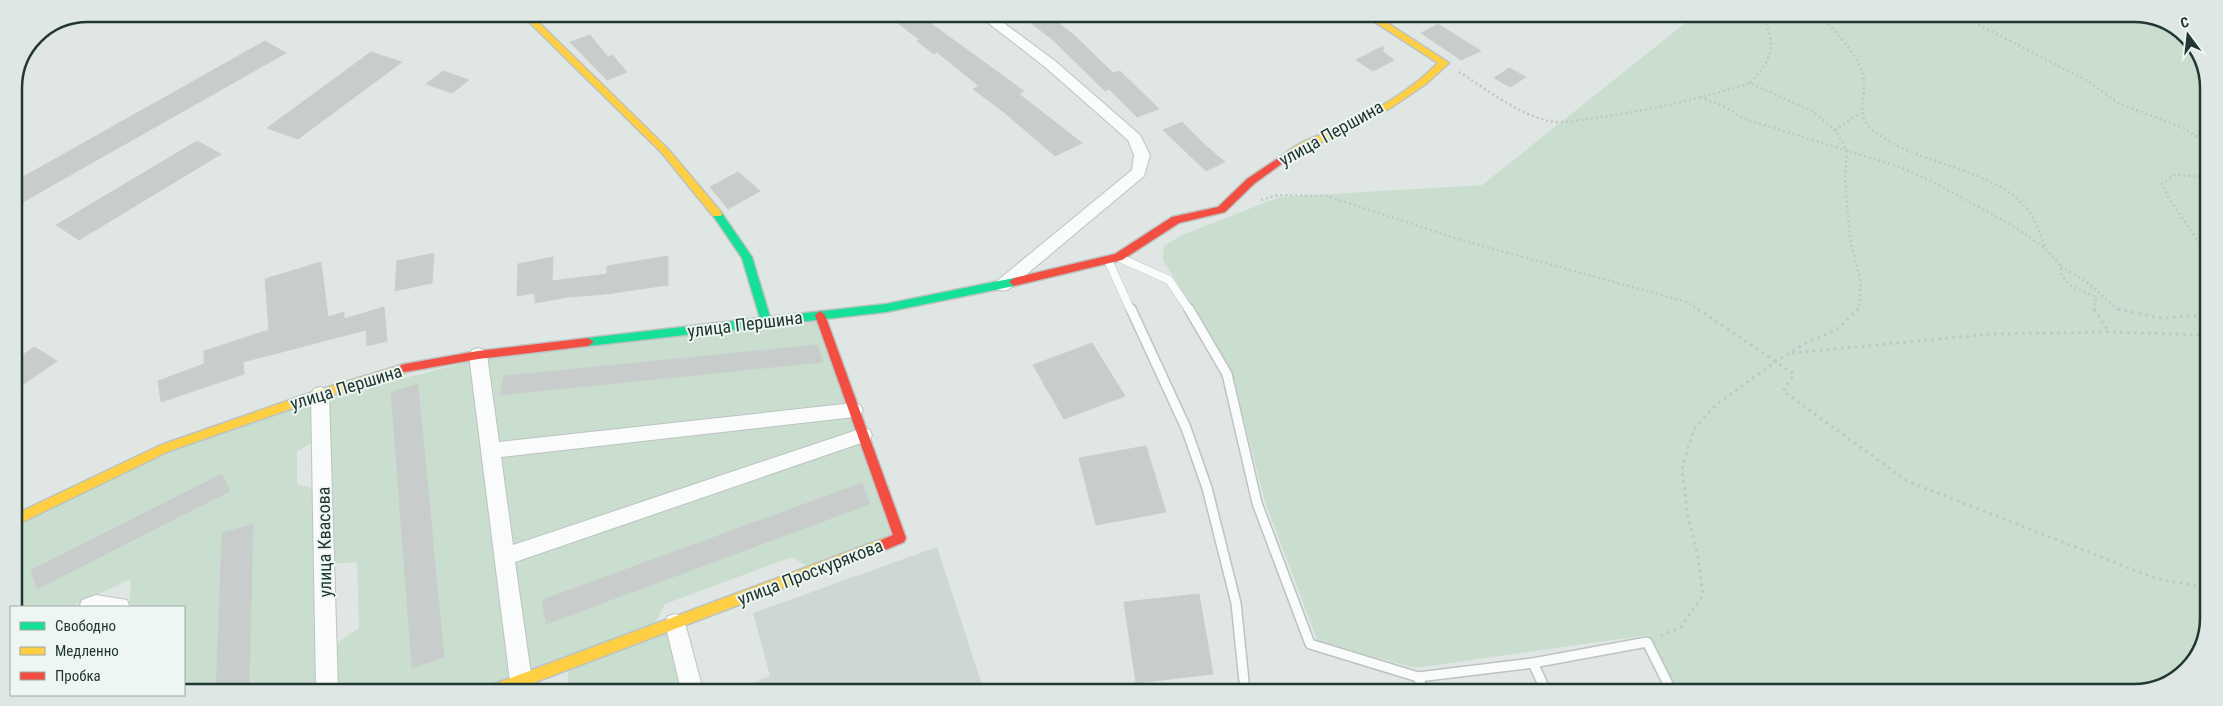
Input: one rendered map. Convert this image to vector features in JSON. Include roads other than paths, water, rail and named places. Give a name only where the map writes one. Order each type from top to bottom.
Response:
[{"type":"street","points":[[533,22],[665,151],[725,224],[747,257],[766,322]]},
{"type":"street","points":[[994,22],[1050,64],[1135,138],[1142,155],[1139,172],[1003,285]]},
{"type":"street","name":"улица Першина","points":[[23,517],[165,448],[320,394],[400,369],[478,355],[886,308],[1003,285],[1113,259],[1176,220],[1221,210],[1251,181],[1300,146],[1351,125],[1429,79],[1444,63],[1379,22]]},
{"type":"street","name":"улица Проскурякова","points":[[513,684],[900,538],[820,316]]},
{"type":"street","points":[[478,355],[521,681]]},
{"type":"street","name":"улица Квасова","points":[[320,394],[327,684]]},
{"type":"street","points":[[491,450],[854,410]]},
{"type":"street","points":[[504,558],[863,435]]},
{"type":"street","points":[[92,606],[96,604],[112,606]]},
{"type":"street","points":[[675,623],[690,684]]},
{"type":"lane","points":[[1113,259],[1169,280],[1192,314],[1227,374],[1257,502],[1310,644],[1418,676],[1533,663],[1647,642],[1668,684]]},
{"type":"lane","points":[[1113,259],[1186,428],[1207,488],[1236,603],[1244,684]]},
{"type":"lane","points":[[1533,663],[1542,684]]},
{"type":"lane","points":[[1418,676],[1421,684]]}]
